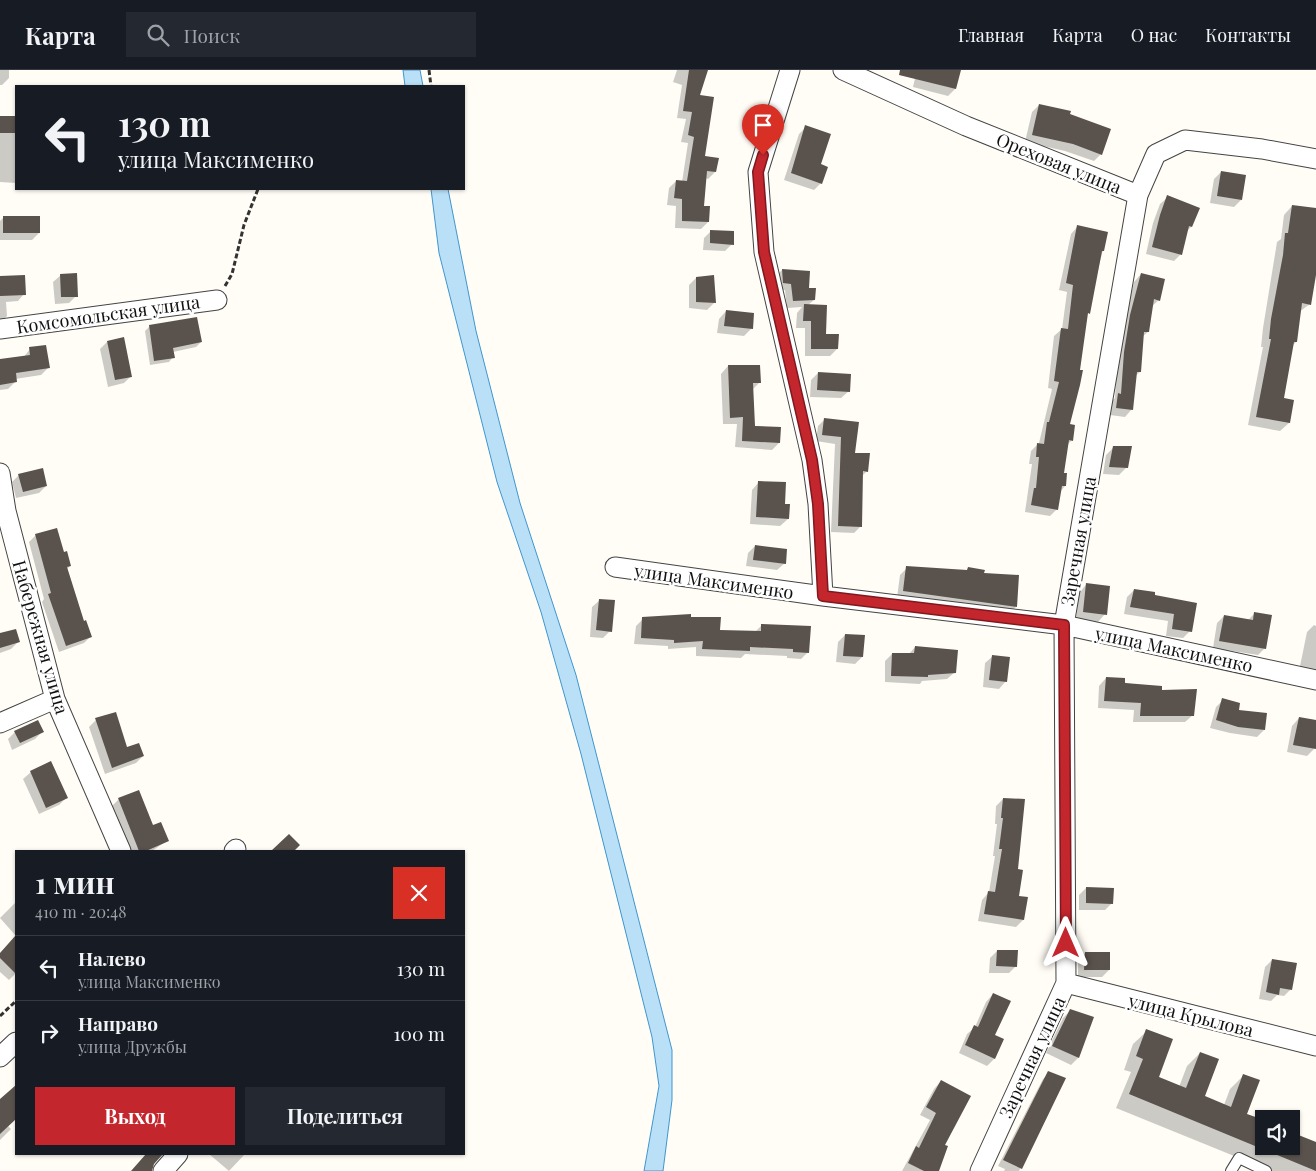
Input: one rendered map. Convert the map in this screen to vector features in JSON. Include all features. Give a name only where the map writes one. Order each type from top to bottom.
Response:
[{"type":"street","points":[[790,70],[758,172],[764,252],[812,460],[818,504],[823,596]]},
{"type":"street","name":"Ореховая улица","points":[[843,70],[966,126],[1138,196],[1156,154],[1184,140],[1262,149],[1316,159]]},
{"type":"street","name":"Заречная улица","points":[[980,1171],[1066,983],[1064,625],[1138,196]]},
{"type":"street","name":"Комсомольская улица","points":[[0,329],[217,300]]},
{"type":"street","name":"Набережная улица","points":[[0,474],[6,511],[55,699],[121,850]]},
{"type":"street","name":"улица Максименко","points":[[615,567],[823,596],[1064,625],[1316,680]]},
{"type":"street","points":[[0,723],[55,699]]},
{"type":"street","name":"улица Крылова","points":[[1066,983],[1316,1046]]},
{"type":"street","points":[[0,1056],[15,1043]]},
{"type":"street","points":[[163,1171],[177,1155]]},
{"type":"lane","points":[[1231,1171],[1239,1158],[1266,1171]]},
{"type":"path","points":[[430,70],[430,85]]},
{"type":"path","points":[[217,300],[232,274],[244,225],[258,190]]},
{"type":"path","points":[[0,1016],[15,1002]]},
{"type":"water","points":[[403,70],[420,70],[423,85],[405,85]]},
{"type":"water","points":[[431,190],[448,190],[476,331],[520,503],[576,675],[672,1050],[672,1100],[663,1171],[644,1171],[659,1086],[652,1037],[581,754],[541,612],[497,482],[439,253]]},
{"type":"building","points":[[689,70],[708,70],[700,95],[714,97],[705,156],[719,158],[716,172],[707,171],[704,206],[710,206],[709,222],[682,221],[682,199],[674,198],[676,180],[687,181],[694,137],[688,135],[692,112],[683,111]]},
{"type":"building","points":[[900,70],[961,70],[956,89],[899,75]]},
{"type":"building","points":[[1039,104],[1071,111],[1070,114],[1111,129],[1102,155],[1073,144],[1032,135]]},
{"type":"building","points":[[0,116],[15,116],[15,133],[0,133]]},
{"type":"building","points":[[805,125],[831,134],[821,164],[828,167],[822,184],[791,173]]},
{"type":"building","points":[[1221,171],[1246,175],[1242,200],[1217,196]]},
{"type":"building","points":[[1167,195],[1200,208],[1192,227],[1189,226],[1182,255],[1152,247]]},
{"type":"building","points":[[1292,205],[1316,208],[1316,275],[1311,305],[1302,303],[1297,342],[1294,342],[1284,398],[1294,400],[1290,423],[1256,417],[1271,339],[1269,339],[1271,319],[1283,255],[1285,233],[1288,233]]},
{"type":"building","points":[[3,216],[40,216],[40,233],[3,233]]},
{"type":"building","points":[[1077,225],[1108,232],[1104,251],[1102,251],[1090,314],[1088,313],[1080,370],[1083,370],[1070,424],[1075,425],[1073,441],[1069,440],[1064,473],[1067,473],[1066,486],[1062,486],[1058,510],[1031,505],[1034,488],[1036,488],[1039,457],[1036,457],[1037,443],[1044,444],[1047,422],[1049,422],[1059,382],[1054,381],[1061,328],[1068,329],[1073,285],[1066,283]]},
{"type":"building","points":[[710,230],[734,231],[734,245],[710,243]]},
{"type":"building","points":[[782,269],[810,271],[809,288],[816,288],[815,300],[793,301],[791,284],[783,283]]},
{"type":"building","points":[[77,273],[78,297],[61,297],[60,274]]},
{"type":"building","points":[[1141,273],[1165,279],[1160,301],[1154,299],[1149,332],[1144,332],[1141,372],[1137,372],[1133,410],[1116,408],[1118,393],[1121,394],[1124,352],[1130,315]]},
{"type":"building","points":[[25,275],[26,295],[0,296],[0,276]]},
{"type":"building","points":[[714,275],[716,303],[696,302],[696,277]]},
{"type":"building","points":[[804,304],[827,305],[826,334],[839,334],[838,349],[811,349],[811,321],[803,321]]},
{"type":"building","points":[[726,310],[754,313],[753,329],[724,326]]},
{"type":"building","points":[[197,317],[202,342],[173,348],[175,358],[154,361],[149,325]]},
{"type":"building","points":[[124,337],[132,377],[115,380],[107,341]]},
{"type":"building","points":[[46,345],[50,368],[16,373],[17,382],[0,385],[0,359],[30,355],[29,347]]},
{"type":"building","points":[[728,365],[760,365],[761,383],[753,383],[755,426],[781,427],[780,443],[742,441],[743,417],[730,418]]},
{"type":"building","points":[[818,372],[851,374],[850,392],[817,390]]},
{"type":"building","points":[[824,418],[859,422],[855,453],[870,453],[868,472],[863,471],[862,527],[838,526],[841,437],[822,435]]},
{"type":"building","points":[[1113,446],[1132,446],[1128,468],[1109,467]]},
{"type":"building","points":[[43,468],[47,486],[23,492],[18,474]]},
{"type":"building","points":[[758,481],[786,482],[785,504],[790,504],[789,519],[756,517]]},
{"type":"building","points":[[57,528],[64,552],[67,551],[71,566],[67,567],[84,621],[86,620],[92,637],[66,646],[48,594],[51,593],[35,534]]},
{"type":"building","points":[[755,545],[787,549],[786,564],[753,560]]},
{"type":"building","points":[[906,566],[967,570],[968,567],[985,570],[984,573],[1019,575],[1017,607],[903,591]]},
{"type":"building","points":[[1086,583],[1110,586],[1107,615],[1083,612]]},
{"type":"building","points":[[1134,589],[1155,592],[1155,595],[1197,603],[1192,632],[1172,629],[1174,614],[1130,607]]},
{"type":"building","points":[[599,599],[615,600],[612,632],[596,630]]},
{"type":"building","points":[[1254,612],[1272,615],[1266,649],[1219,641],[1224,615],[1253,620]]},
{"type":"building","points":[[691,614],[691,617],[721,617],[720,630],[761,631],[761,624],[811,626],[809,653],[793,652],[793,649],[750,647],[750,651],[702,649],[703,641],[674,643],[674,640],[641,638],[642,617]]},
{"type":"building","points":[[16,629],[20,642],[0,648],[0,633]]},
{"type":"building","points":[[845,634],[865,635],[863,657],[843,656]]},
{"type":"building","points":[[915,646],[958,650],[956,673],[928,675],[928,677],[891,676],[892,653],[914,653]]},
{"type":"building","points":[[992,655],[1010,657],[1007,682],[989,680]]},
{"type":"building","points":[[1106,677],[1125,678],[1125,683],[1162,686],[1162,690],[1197,689],[1194,716],[1140,716],[1141,703],[1104,701]]},
{"type":"building","points":[[1222,698],[1240,703],[1239,710],[1267,713],[1265,730],[1238,727],[1216,720]]},
{"type":"building","points":[[116,712],[127,747],[139,743],[144,756],[112,768],[95,718]]},
{"type":"building","points":[[1299,717],[1316,720],[1316,749],[1293,745]]},
{"type":"building","points":[[38,720],[44,732],[20,743],[14,731]]},
{"type":"building","points":[[51,761],[68,798],[46,808],[30,771]]},
{"type":"building","points":[[139,790],[153,825],[161,822],[169,841],[148,850],[139,850],[118,798]]},
{"type":"building","points":[[1003,798],[1025,799],[1018,869],[1023,870],[1019,896],[1028,897],[1024,920],[984,914],[988,891],[995,892],[1002,849],[999,849],[1003,818],[1001,818]]},
{"type":"building","points":[[289,834],[300,845],[295,850],[272,850]]},
{"type":"building","points":[[1086,887],[1114,888],[1113,904],[1086,903]]},
{"type":"building","points":[[15,936],[15,973],[0,958],[0,953]]},
{"type":"building","points":[[997,950],[1018,950],[1017,967],[996,966]]},
{"type":"building","points":[[1085,952],[1110,952],[1110,970],[1084,970]]},
{"type":"building","points":[[1272,959],[1297,963],[1292,990],[1280,988],[1279,995],[1266,992]]},
{"type":"building","points":[[993,993],[1011,1001],[995,1035],[1004,1039],[995,1059],[965,1045],[974,1025],[978,1027]]},
{"type":"building","points":[[1070,1009],[1094,1017],[1079,1058],[1052,1046]]},
{"type":"building","points":[[1146,1029],[1173,1039],[1159,1077],[1186,1088],[1200,1052],[1219,1059],[1205,1096],[1231,1107],[1243,1074],[1260,1080],[1247,1114],[1255,1117],[1255,1146],[1129,1094],[1143,1059],[1136,1056]]},
{"type":"building","points":[[1048,1071],[1066,1078],[1022,1169],[1003,1160]]},
{"type":"building","points":[[941,1080],[971,1096],[945,1145],[948,1146],[939,1171],[924,1171],[908,1163],[916,1146],[919,1148],[936,1113],[926,1107]]},
{"type":"building","points":[[15,1086],[15,1120],[0,1134],[0,1099]]},
{"type":"building","points":[[1300,1136],[1316,1142],[1316,1171],[1277,1155],[1300,1155]]},
{"type":"building","points":[[145,1155],[162,1155],[154,1164],[152,1171],[131,1171]]},
{"type":"route","points":[[763,155],[758,172],[764,252],[804,417],[812,460],[818,504],[823,596],[1064,625],[1066,943]]}]
